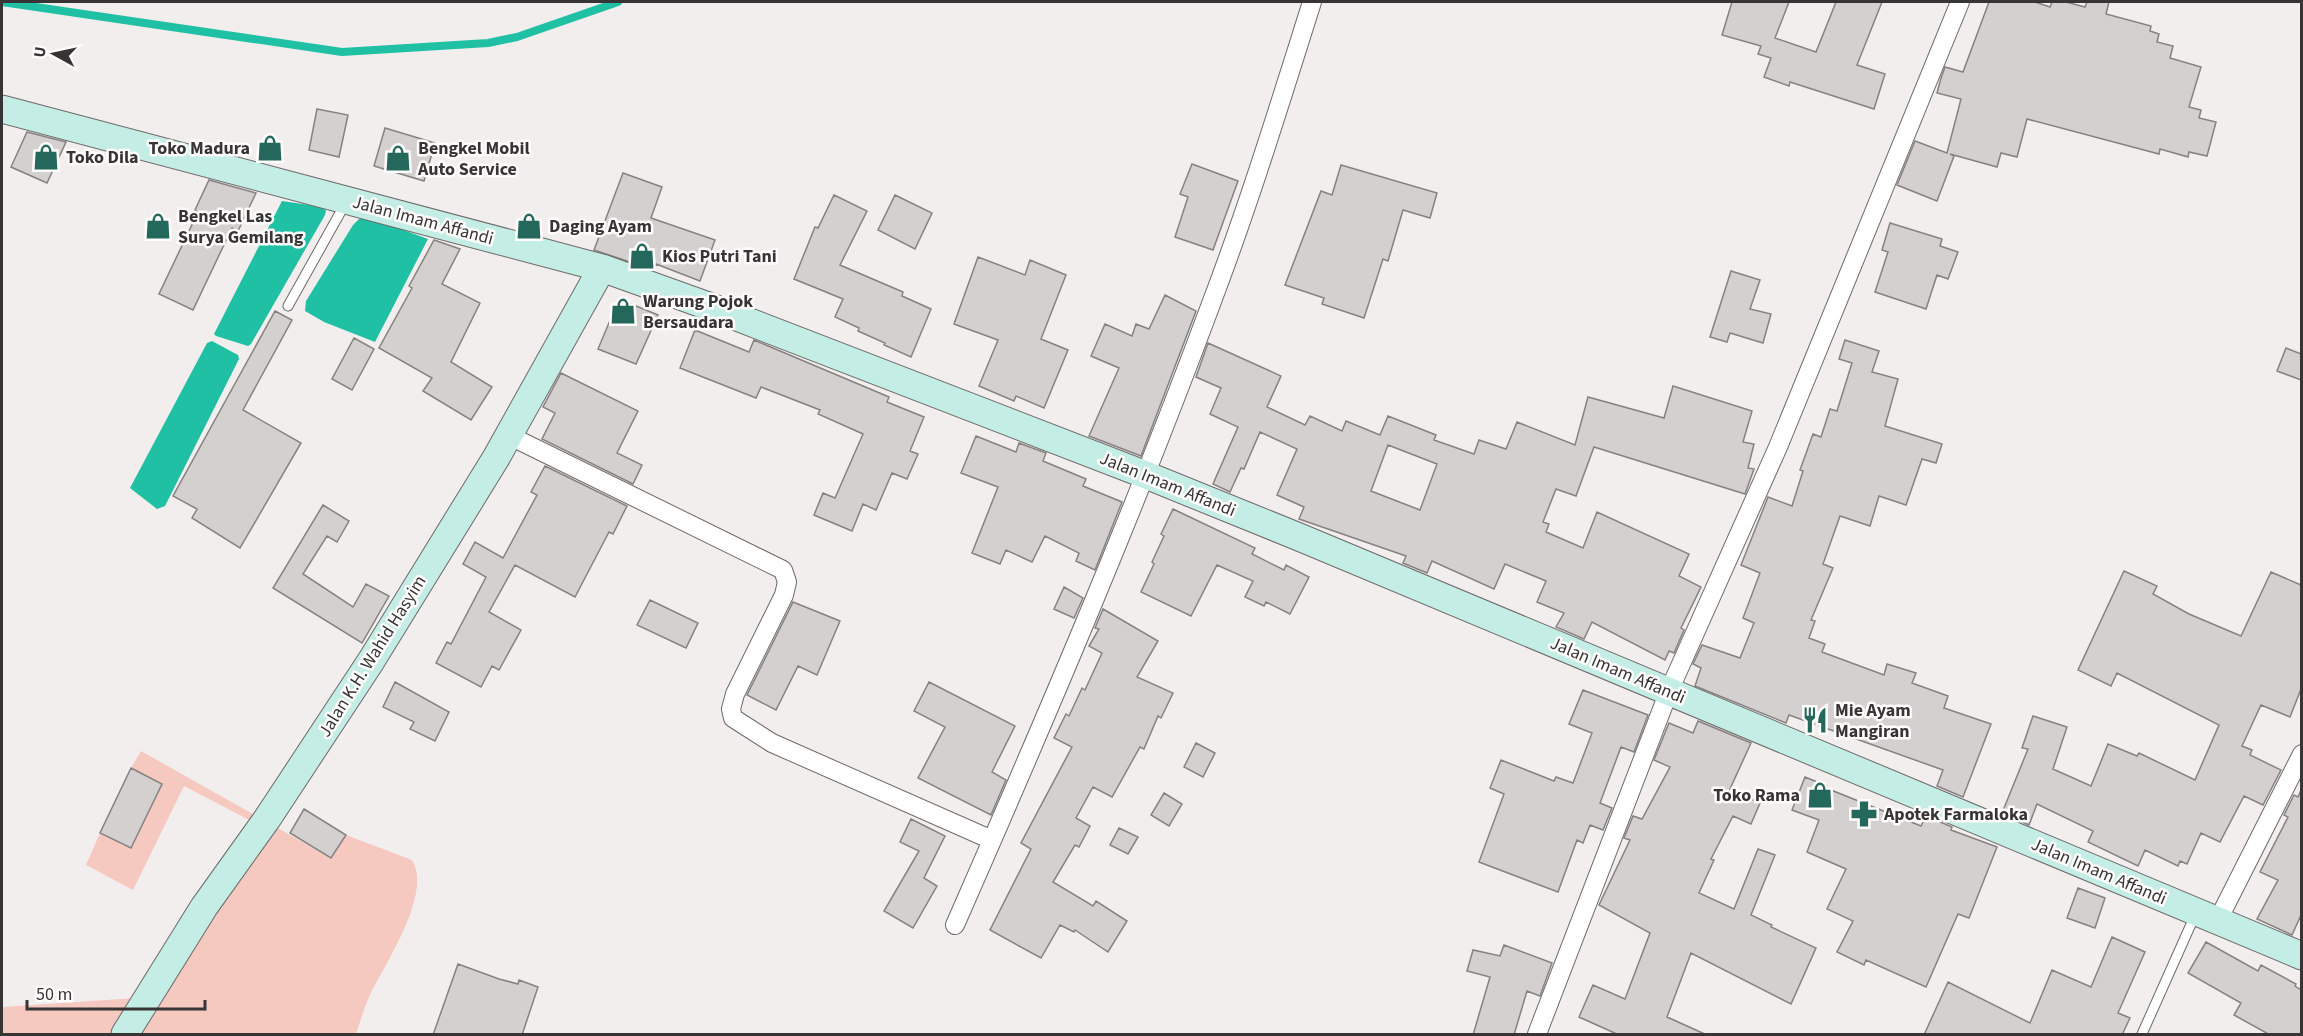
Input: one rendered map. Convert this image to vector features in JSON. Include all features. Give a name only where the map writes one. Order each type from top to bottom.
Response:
[{"type":"street","points":[[956,925],[1084,631],[1146,475],[1216,290],[1312,2]]},
{"type":"street","points":[[1537,1035],[1669,691],[1778,447],[1960,2]]},
{"type":"street","name":"Jalan Imam Affandi","points":[[2,109],[74,130],[348,199],[602,268],[711,307],[1146,475],[2301,956]]},
{"type":"street","name":"Jalan K.H. Wahid Hasyim","points":[[126,1033],[204,907],[267,819],[371,660],[508,435],[602,268]]},
{"type":"street","points":[[508,435],[783,570],[787,582],[784,595],[735,694],[731,709],[733,718],[772,743],[993,840]]},
{"type":"street","points":[[2207,915],[2301,754]]},
{"type":"lane","points":[[288,306],[348,199]]},
{"type":"lane","points":[[2142,1035],[2207,915]]},
{"type":"shaded area","points":[[282,201],[323,207],[326,211],[325,215],[251,344],[248,346],[216,336],[214,334]]},
{"type":"shaded area","points":[[368,217],[428,239],[375,342],[324,322],[305,311],[306,301],[353,225],[359,219]]},
{"type":"shaded area","points":[[212,341],[238,355],[239,359],[165,506],[157,509],[130,488],[207,343]]},
{"type":"shaded area","points":[[141,751],[331,858],[346,835],[412,860],[417,874],[412,909],[370,995],[356,1034],[2,1034],[2,1007],[150,997],[261,826],[184,786],[133,890],[86,865],[100,833],[131,848],[162,784],[131,768]]},
{"type":"building","points":[[1732,2],[1789,2],[1775,38],[1816,52],[1836,2],[1882,2],[1857,65],[1885,74],[1874,109],[1790,82],[1789,86],[1764,77],[1771,58],[1758,54],[1761,46],[1722,35]]},
{"type":"building","points":[[1989,2],[2035,2],[2050,7],[2052,2],[2066,2],[2085,7],[2087,2],[2109,2],[2106,14],[2151,26],[2150,31],[2159,34],[2157,42],[2173,46],[2170,58],[2201,67],[2189,107],[2201,110],[2199,118],[2216,122],[2207,156],[2189,152],[2188,157],[2160,149],[2159,154],[2027,119],[2017,157],[2001,153],[1997,167],[1950,154],[1954,156],[1937,201],[1897,185],[1915,141],[1947,153],[1961,99],[1937,93],[1941,78],[1945,67],[1963,72]]},
{"type":"building","points":[[317,109],[348,115],[339,157],[309,150]]},
{"type":"building","points":[[385,128],[435,143],[424,181],[374,166]]},
{"type":"building","points":[[27,132],[66,142],[47,183],[11,167]]},
{"type":"building","points":[[1192,164],[1238,181],[1213,250],[1175,237],[1188,197],[1180,194]]},
{"type":"building","points":[[1341,165],[1437,193],[1430,218],[1403,210],[1388,261],[1383,259],[1364,318],[1322,304],[1324,298],[1285,285],[1321,191],[1332,195]]},
{"type":"building","points":[[623,173],[662,187],[651,218],[715,240],[700,281],[656,264],[654,270],[594,250]]},
{"type":"building","points":[[209,180],[256,193],[238,231],[232,228],[193,310],[159,294],[198,212],[195,210]]},
{"type":"building","points":[[834,195],[867,211],[840,265],[903,292],[902,296],[931,309],[911,357],[884,345],[885,343],[858,331],[859,328],[835,317],[843,299],[794,279],[815,227],[818,228]]},
{"type":"building","points":[[895,195],[932,213],[915,249],[878,230]]},
{"type":"building","points":[[1890,223],[1942,239],[1940,246],[1958,252],[1948,279],[1937,275],[1926,309],[1875,292],[1888,252],[1882,250]]},
{"type":"building","points":[[434,240],[460,249],[442,284],[480,303],[451,362],[492,387],[471,420],[423,391],[432,378],[379,348],[412,288],[409,286]]},
{"type":"building","points":[[978,257],[1025,275],[1030,260],[1066,275],[1041,339],[1068,350],[1044,408],[1016,396],[1014,401],[979,386],[998,340],[954,324]]},
{"type":"building","points":[[1731,271],[1760,280],[1750,309],[1771,314],[1763,343],[1730,333],[1727,342],[1710,337]]},
{"type":"building","points":[[1165,295],[1196,311],[1141,456],[1089,436],[1119,368],[1091,356],[1105,324],[1132,336],[1136,324],[1149,329]]},
{"type":"building","points":[[619,299],[658,315],[636,364],[598,349]]},
{"type":"building","points":[[275,311],[292,320],[243,410],[301,443],[240,548],[192,518],[197,509],[173,496]]},
{"type":"building","points":[[695,330],[749,352],[754,340],[889,397],[887,402],[924,417],[910,451],[918,454],[907,479],[892,473],[876,510],[863,504],[852,531],[814,515],[823,493],[835,498],[863,434],[818,414],[820,410],[761,387],[756,398],[680,368]]},
{"type":"building","points":[[354,338],[374,349],[352,390],[332,379]]},
{"type":"building","points":[[1845,340],[1879,351],[1872,372],[1898,379],[1885,426],[1942,444],[1936,463],[1922,459],[1906,505],[1879,496],[1870,526],[1840,516],[1823,564],[1833,568],[1811,620],[1815,621],[1809,638],[1825,644],[1822,652],[1884,675],[1887,664],[1916,673],[1912,683],[1948,696],[1944,708],[1991,724],[1963,797],[1937,786],[1943,770],[1789,715],[1786,723],[1695,686],[1701,668],[1693,664],[1702,645],[1740,658],[1754,623],[1743,618],[1760,573],[1741,565],[1768,497],[1792,506],[1803,471],[1800,470],[1813,434],[1821,437],[1830,409],[1837,411],[1852,363],[1839,359]]},
{"type":"building","points":[[1208,343],[1281,376],[1267,407],[1305,425],[1310,416],[1342,431],[1346,421],[1380,435],[1388,416],[1436,435],[1434,440],[1474,454],[1479,440],[1506,449],[1517,422],[1575,445],[1588,397],[1664,418],[1673,386],[1752,411],[1743,442],[1754,444],[1748,468],[1754,469],[1745,494],[1594,447],[1576,496],[1556,489],[1543,522],[1549,524],[1546,532],[1583,548],[1597,512],[1689,554],[1679,576],[1701,587],[1681,628],[1684,630],[1674,653],[1669,651],[1665,660],[1592,622],[1584,639],[1556,627],[1564,613],[1537,602],[1546,581],[1505,564],[1494,589],[1432,561],[1427,573],[1403,563],[1406,556],[1299,519],[1304,507],[1277,495],[1297,449],[1260,432],[1244,469],[1241,468],[1230,492],[1213,484],[1238,427],[1210,414],[1221,388],[1196,377]],"holes":[[[1388,445],[1437,464],[1420,510],[1371,491]]]},
{"type":"building","points":[[2286,348],[2301,354],[2301,380],[2277,371]]},
{"type":"building","points":[[561,373],[638,411],[617,453],[642,465],[633,484],[542,439],[555,413],[543,407]]},
{"type":"building","points":[[976,436],[1016,452],[1019,443],[1046,453],[1043,461],[1086,479],[1083,486],[1122,502],[1095,570],[1076,561],[1079,553],[1045,536],[1032,562],[1006,550],[1000,564],[972,553],[998,487],[961,473]]},
{"type":"building","points":[[545,466],[627,506],[613,534],[609,532],[575,597],[515,565],[489,612],[521,630],[499,670],[492,666],[481,687],[436,663],[447,642],[451,644],[486,577],[463,564],[475,542],[503,558],[537,495],[531,492]]},
{"type":"building","points":[[323,505],[349,521],[337,542],[327,536],[303,574],[353,607],[366,584],[389,596],[362,643],[273,588]]},
{"type":"building","points":[[1173,509],[1255,548],[1252,554],[1284,570],[1286,565],[1309,577],[1290,614],[1266,602],[1264,606],[1245,597],[1253,581],[1217,565],[1191,616],[1141,592],[1164,536],[1161,534]]},
{"type":"building","points":[[2124,571],[2157,586],[2153,594],[2189,614],[2241,636],[2271,572],[2301,585],[2301,689],[2290,717],[2261,705],[2242,746],[2252,750],[2250,755],[2281,770],[2263,805],[2244,796],[2220,842],[2201,833],[2187,864],[2180,861],[2178,866],[2145,850],[2138,866],[2088,842],[2093,831],[2037,804],[2029,825],[2002,813],[2028,749],[2022,748],[2033,716],[2067,727],[2053,769],[2091,786],[2108,744],[2137,756],[2139,753],[2195,780],[2219,725],[2117,673],[2111,686],[2078,670]]},
{"type":"building","points":[[1064,587],[1083,598],[1074,618],[1054,609]]},
{"type":"building","points":[[650,600],[698,623],[686,648],[637,625]]},
{"type":"building","points":[[793,602],[840,621],[817,675],[798,666],[776,710],[747,695]]},
{"type":"building","points":[[1103,609],[1158,641],[1137,677],[1173,693],[1161,718],[1158,716],[1144,749],[1140,747],[1112,797],[1093,787],[1076,818],[1090,826],[1079,847],[1075,845],[1053,882],[1093,906],[1096,901],[1127,921],[1108,952],[1075,930],[1074,932],[1060,925],[1041,958],[990,930],[1031,849],[1021,843],[1072,747],[1054,738],[1066,714],[1069,716],[1082,688],[1085,690],[1102,653],[1089,646],[1099,629],[1095,628]]},
{"type":"building","points":[[395,682],[449,712],[435,741],[410,729],[414,722],[383,707]]},
{"type":"building","points":[[929,682],[1015,726],[992,772],[1006,780],[991,815],[918,778],[945,727],[914,711]]},
{"type":"building","points":[[1583,690],[1648,715],[1634,752],[1621,747],[1600,803],[1612,808],[1603,830],[1590,825],[1583,843],[1577,840],[1558,892],[1479,862],[1504,794],[1490,788],[1501,760],[1554,781],[1556,777],[1573,783],[1592,733],[1569,724]]},
{"type":"building","points":[[1698,721],[1751,743],[1730,789],[1760,803],[1751,824],[1733,816],[1711,859],[1714,860],[1699,893],[1734,909],[1758,849],[1775,855],[1751,915],[1816,948],[1791,1004],[1691,953],[1667,1017],[1707,1035],[1619,1035],[1579,1017],[1593,985],[1625,999],[1650,933],[1599,905],[1630,840],[1624,838],[1633,816],[1642,819],[1670,767],[1654,760],[1669,723],[1693,733]]},
{"type":"building","points":[[1196,743],[1215,753],[1203,777],[1184,767]]},
{"type":"building","points":[[131,768],[162,784],[131,848],[100,833]]},
{"type":"building","points":[[1805,777],[1827,786],[1826,788],[1921,826],[1926,816],[1952,827],[1951,830],[1997,847],[1969,918],[1958,914],[1926,987],[1866,960],[1864,965],[1837,952],[1853,921],[1827,909],[1846,869],[1807,852],[1819,820],[1792,810]]},
{"type":"building","points":[[2301,790],[2301,915],[2292,935],[2257,919],[2278,880],[2260,872],[2288,817],[2284,815],[2294,795],[2298,797]]},
{"type":"building","points":[[1164,793],[1182,804],[1169,826],[1151,815]]},
{"type":"building","points":[[304,809],[346,835],[331,858],[290,833]]},
{"type":"building","points":[[911,819],[945,836],[924,878],[937,886],[913,928],[884,911],[919,851],[900,842]]},
{"type":"building","points":[[1119,828],[1138,837],[1128,854],[1110,845]]},
{"type":"building","points":[[2078,888],[2105,898],[2095,928],[2067,918]]},
{"type":"building","points":[[2112,937],[2145,952],[2118,1013],[2130,1018],[2122,1035],[1924,1035],[1948,982],[2030,1023],[2052,970],[2091,987]]},
{"type":"building","points":[[2206,942],[2258,971],[2261,965],[2296,984],[2295,986],[2301,990],[2301,1035],[2270,1035],[2234,1015],[2241,1003],[2188,973]]},
{"type":"building","points":[[1504,945],[1552,963],[1540,996],[1527,991],[1514,1035],[1473,1035],[1490,977],[1467,971],[1473,950],[1500,956]]},
{"type":"building","points":[[458,964],[499,979],[518,984],[519,980],[538,987],[522,1035],[433,1035]]},
{"type":"waterway","points":[[2,2],[342,52],[488,43],[517,37],[618,2]]},
{"type":"place","name":"Toko Madura","points":[[270,148]]},
{"type":"place","name":"Toko Dila","points":[[46,157]]},
{"type":"place","name":"Bengkel Mobil Auto Service","points":[[398,158]]},
{"type":"place","name":"Bengkel Las Surya Gemilang","points":[[158,226]]},
{"type":"place","name":"Daging Ayam","points":[[529,226]]},
{"type":"place","name":"Kios Putri Tani","points":[[642,256]]},
{"type":"place","name":"Warung Pojok Bersaudara","points":[[623,311]]},
{"type":"place","name":"Mie Ayam Mangiran","points":[[1815,720]]},
{"type":"place","name":"Toko Rama","points":[[1820,795]]},
{"type":"place","name":"Apotek Farmaloka","points":[[1864,814]]}]
